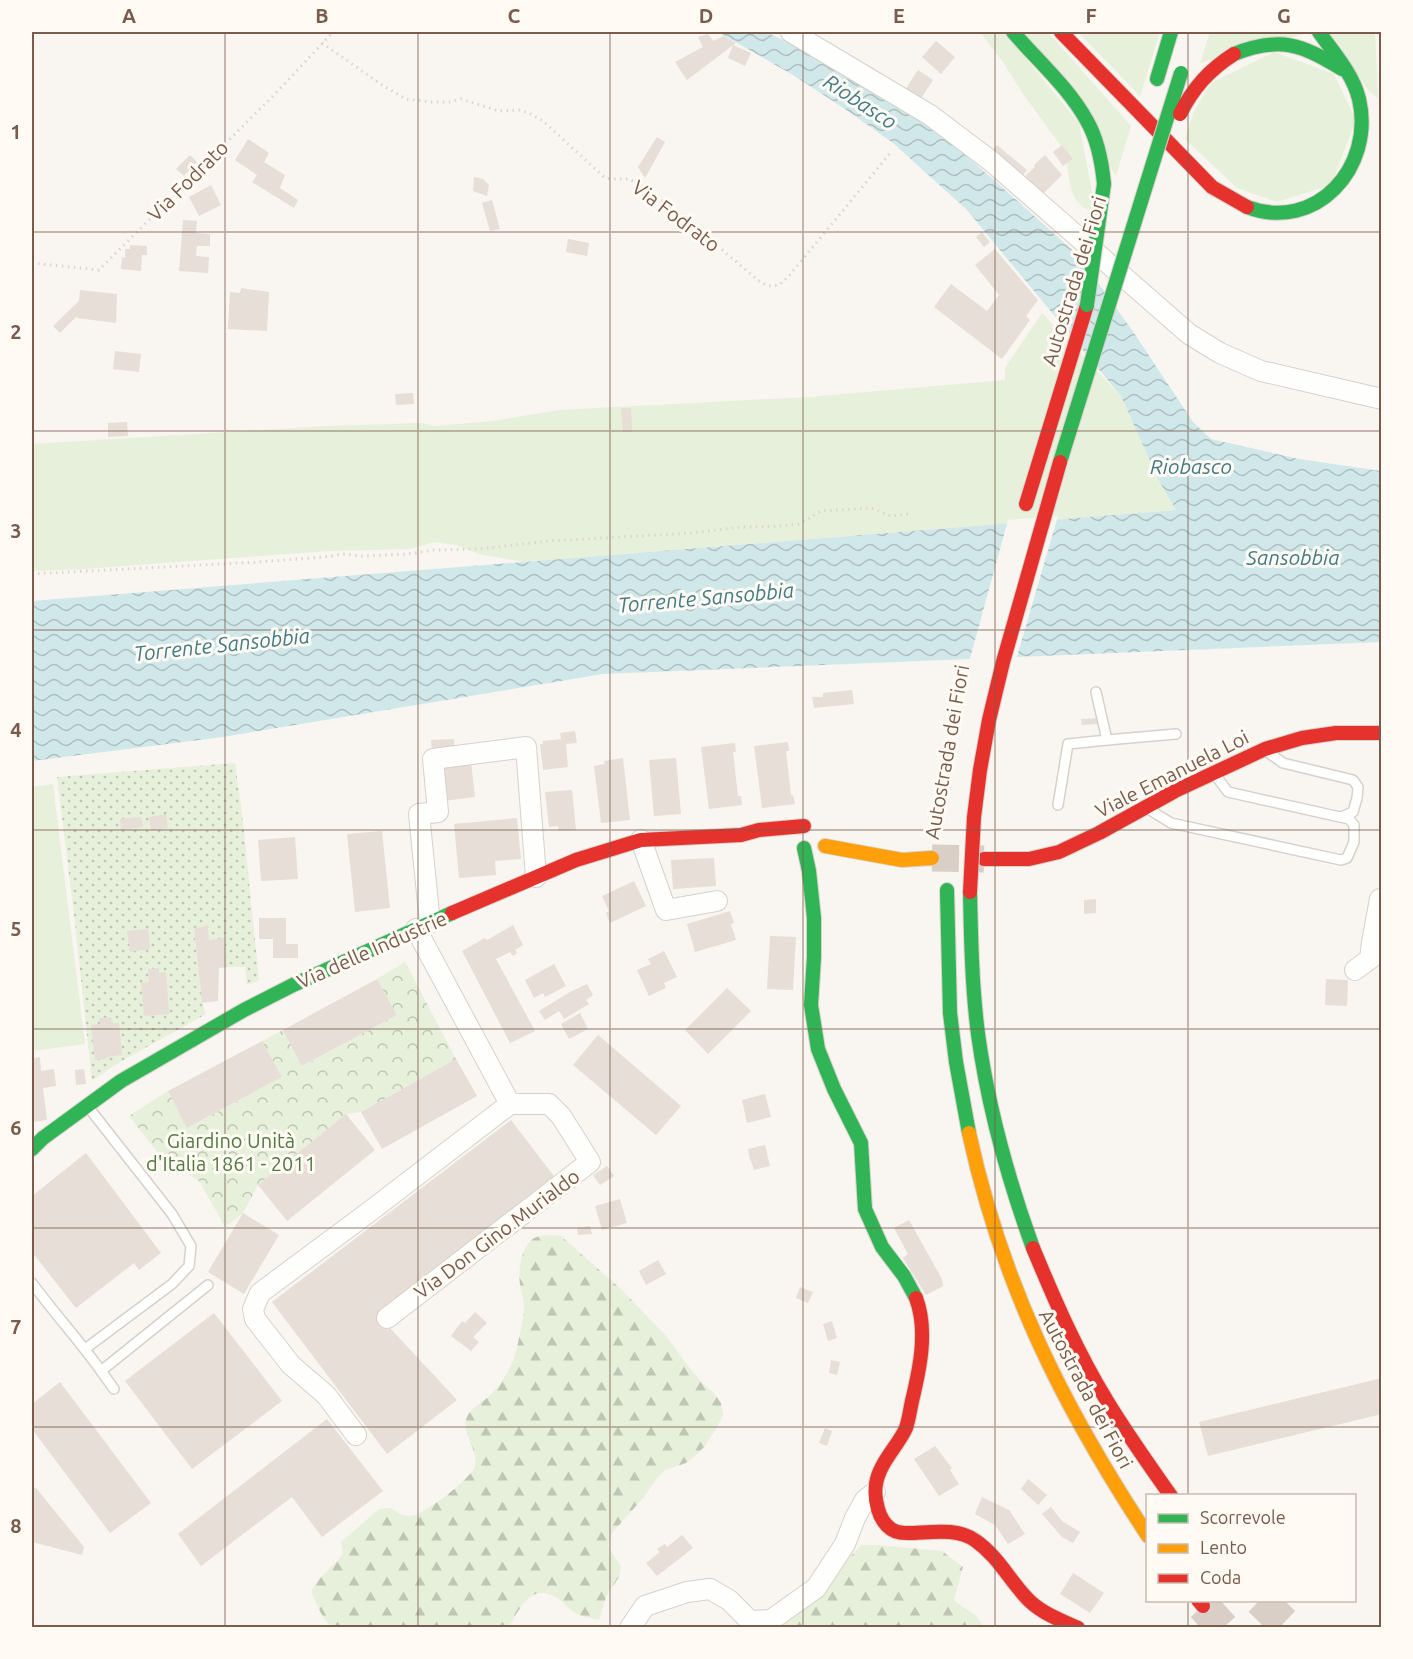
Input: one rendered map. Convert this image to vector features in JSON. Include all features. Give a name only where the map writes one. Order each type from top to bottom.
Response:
[{"type":"main road","points":[[1013,32],[1077,106],[1088,122],[1099,154],[1104,183],[1087,305]]},
{"type":"main road","points":[[1061,32],[1212,187],[1234,203],[1270,213],[1291,211],[1312,204],[1328,195],[1344,180],[1354,164],[1362,141],[1363,121],[1359,97],[1346,72],[1319,32]]},
{"type":"main road","points":[[1139,135],[1171,32]]},
{"type":"main road","points":[[1146,187],[1188,97],[1208,73],[1234,54],[1266,43],[1288,44],[1315,52],[1346,72]]},
{"type":"main road","name":"Autostrada dei Fiori","points":[[1170,1494],[1128,1436],[1072,1339],[1035,1256],[1017,1207],[985,1080],[976,1011],[970,892],[974,817],[980,770],[1003,662],[1047,504],[1183,68]]},
{"type":"main road","name":"Autostrada dei Fiori","points":[[1023,514],[1111,226]]},
{"type":"main road","name":"Viale Emanuela Loi","points":[[984,859],[1029,858],[1059,852],[1265,749],[1302,738],[1336,733],[1382,733]]},
{"type":"main road","name":"Via delle Industrie","points":[[32,1149],[43,1138],[121,1081],[244,1010],[293,985],[423,926],[576,860],[641,840],[746,834],[771,837],[813,851],[819,835],[759,830],[746,834]]},
{"type":"main road","points":[[814,918],[809,871],[800,835],[819,835],[902,860],[927,858]]},
{"type":"main road","points":[[819,835],[811,1005],[818,1050],[834,1089],[861,1143],[865,1209],[882,1247],[904,1276],[917,1300],[923,1342],[917,1382],[906,1427],[879,1474],[875,1492],[879,1513],[892,1530],[901,1533],[954,1532],[974,1539],[993,1556],[1026,1597],[1044,1613],[1078,1628]]},
{"type":"main road","name":"Autostrada dei Fiori","points":[[948,885],[948,956],[952,1029],[958,1074],[975,1158],[996,1236],[1017,1294],[1046,1362],[1110,1478],[1146,1533]]},
{"type":"street","points":[[791,32],[930,115],[991,161],[1189,334],[1220,353],[1261,371],[1382,399]]},
{"type":"street","points":[[356,1435],[326,1395],[291,1365],[255,1319],[253,1309],[260,1293],[510,1104],[423,926],[419,814],[438,812],[433,759],[526,747],[537,877]]},
{"type":"street","points":[[641,840],[666,910],[717,901]]},
{"type":"street","points":[[1355,970],[1370,959],[1380,899]]},
{"type":"street","name":"Via Don Gino Murialdo","points":[[387,1318],[590,1162],[561,1116],[549,1104],[510,1104]]},
{"type":"street","points":[[630,1628],[645,1606],[687,1592],[710,1589],[729,1600],[750,1621],[771,1620],[816,1588],[845,1544],[865,1500],[875,1492]]},
{"type":"lane","points":[[1096,692],[1107,740]]},
{"type":"lane","points":[[1058,805],[1068,744],[1176,734]]},
{"type":"lane","points":[[1265,749],[1283,763],[1353,780],[1358,786],[1353,812],[1341,817]]},
{"type":"lane","points":[[1145,807],[1171,823],[1341,860],[1347,858],[1354,842],[1354,825],[1349,819],[1228,792],[1213,773]]},
{"type":"lane","points":[[85,1349],[172,1284],[189,1266],[191,1246],[172,1214],[87,1107]]},
{"type":"lane","points":[[32,1283],[114,1389]]},
{"type":"lane","points":[[101,1371],[208,1285]]},
{"type":"path","name":"Via Fodrato","points":[[32,264],[99,270],[277,92],[333,32]]},
{"type":"path","name":"Via Fodrato","points":[[322,43],[406,99],[430,102],[449,102],[461,99],[499,111],[519,110],[529,113],[543,121],[603,176],[629,179],[645,187],[760,282],[769,286],[779,285],[789,277],[892,151]]},
{"type":"path","points":[[32,574],[345,554],[361,556],[408,554],[549,541],[782,526],[799,524],[821,511],[871,508],[891,516],[908,514]]},
{"type":"green space","points":[[980,32],[1004,32],[1079,123],[1096,213],[1078,202],[1071,186],[1067,163],[1072,159]]},
{"type":"green space","points":[[1024,32],[1048,32],[1131,126],[1116,176]]},
{"type":"green space","points":[[1078,32],[1160,32],[1140,96]]},
{"type":"green space","points":[[1210,32],[1310,32],[1200,63]]},
{"type":"green space","points":[[1327,32],[1375,32],[1378,99],[1368,90]]},
{"type":"green space","points":[[1274,52],[1334,74],[1356,120],[1331,185],[1277,202],[1237,188],[1185,139],[1194,111],[1211,83]]},
{"type":"green space","points":[[1042,313],[1121,396],[1159,481],[1176,510],[523,562],[479,554],[456,545],[435,542],[410,549],[329,551],[32,571],[32,444],[326,426],[423,423],[435,426],[493,421],[559,410],[808,397],[1005,380],[1005,368]]},
{"type":"green space","points":[[235,763],[259,980],[247,985],[245,967],[227,967],[224,939],[209,940],[208,926],[194,928],[202,1003],[206,1014],[113,1066],[92,1081],[57,777]]},
{"type":"green space","points":[[53,784],[85,1044],[32,1051],[32,787]]},
{"type":"green space","name":"Giardino Unità d'Italia 1861 - 2011","points":[[405,962],[456,1059],[361,1112],[346,1114],[258,1185],[243,1213],[225,1227],[200,1182],[189,1174],[173,1172],[129,1116],[168,1091],[188,1128],[282,1077],[262,1041],[283,1030],[303,1066],[397,1015],[377,979]]},
{"type":"green space","points":[[561,1236],[623,1291],[666,1336],[688,1366],[721,1403],[723,1415],[718,1425],[697,1454],[686,1463],[665,1470],[657,1478],[643,1498],[612,1533],[608,1545],[621,1566],[619,1577],[606,1597],[599,1620],[578,1614],[557,1598],[540,1593],[527,1599],[509,1627],[335,1628],[323,1617],[311,1592],[343,1554],[341,1542],[379,1509],[391,1508],[401,1514],[411,1516],[417,1514],[457,1487],[472,1472],[476,1460],[465,1423],[473,1409],[498,1386],[511,1366],[524,1312],[519,1279],[521,1259],[530,1242],[536,1237]]},
{"type":"green space","points":[[861,1545],[942,1551],[963,1567],[954,1600],[975,1615],[983,1627],[760,1628],[806,1605]]},
{"type":"water","name":"Sansobbia","points":[[718,32],[766,32],[805,51],[931,124],[1079,256],[1193,422],[1211,439],[1299,459],[1381,471],[1381,642],[603,674],[223,737],[32,761],[32,601],[1176,510],[1159,481],[1121,396],[966,209],[893,143],[793,75]]},
{"type":"pier","points":[[1058,516],[1016,660],[969,662],[1008,520]]},
{"type":"building","points":[[708,34],[713,41],[724,36],[736,43],[687,80],[675,62],[703,47],[698,37]]},
{"type":"building","points":[[936,41],[955,57],[941,74],[922,57]]},
{"type":"building","points":[[733,45],[751,53],[745,66],[728,58]]},
{"type":"building","points":[[918,70],[933,80],[920,100],[905,90]]},
{"type":"building","points":[[657,137],[665,142],[645,178],[638,167]]},
{"type":"building","points":[[248,139],[269,153],[264,162],[285,175],[280,188],[298,200],[294,208],[252,182],[257,175],[235,160]]},
{"type":"building","points":[[997,145],[1027,170],[1020,179],[990,153]]},
{"type":"building","points":[[1062,145],[1073,159],[1063,166],[1053,152]]},
{"type":"building","points":[[190,155],[197,162],[184,176],[176,169]]},
{"type":"building","points":[[1045,155],[1062,175],[1040,197],[1022,179]]},
{"type":"building","points":[[474,177],[483,179],[489,185],[487,196],[473,191]]},
{"type":"building","points":[[211,185],[221,205],[199,216],[189,197]]},
{"type":"building","points":[[492,200],[500,229],[490,231],[482,203]]},
{"type":"building","points":[[183,220],[197,221],[196,233],[210,234],[210,246],[197,246],[196,256],[209,257],[208,273],[179,271]]},
{"type":"building","points":[[982,232],[990,242],[984,247],[976,237]]},
{"type":"building","points":[[568,239],[589,243],[587,256],[566,252]]},
{"type":"building","points":[[130,245],[147,246],[147,255],[142,255],[141,271],[121,269],[125,249],[130,249]]},
{"type":"building","points":[[995,249],[1038,300],[1026,316],[1030,320],[1002,359],[934,307],[951,284],[987,311],[999,295],[975,265]]},
{"type":"building","points":[[241,288],[269,292],[267,331],[228,329],[230,292],[240,293]]},
{"type":"building","points":[[80,290],[117,294],[116,323],[77,318],[77,316],[60,333],[53,326],[79,301]]},
{"type":"building","points":[[115,351],[141,354],[139,372],[113,369]]},
{"type":"building","points":[[413,393],[414,404],[396,405],[395,394]]},
{"type":"building","points":[[621,408],[631,408],[632,432],[623,432]]},
{"type":"building","points":[[127,422],[128,436],[108,437],[108,423]]},
{"type":"building","points":[[852,690],[854,704],[814,708],[812,697],[823,697],[823,693]]},
{"type":"building","points":[[1100,718],[1101,724],[1082,725],[1081,719]]},
{"type":"building","points":[[575,731],[577,743],[566,744],[568,767],[543,770],[540,744],[543,744],[543,741],[561,739],[560,733]]},
{"type":"building","points":[[454,739],[455,749],[432,751],[431,740]]},
{"type":"building","points":[[788,742],[789,751],[786,751],[791,795],[793,795],[795,804],[762,808],[754,746]]},
{"type":"building","points":[[735,743],[736,752],[733,752],[738,796],[741,796],[742,805],[709,809],[701,747]]},
{"type":"building","points":[[623,758],[630,820],[601,823],[594,766],[605,764],[604,761]]},
{"type":"building","points":[[676,758],[681,814],[654,816],[649,760]]},
{"type":"building","points":[[471,762],[475,797],[443,801],[439,766]]},
{"type":"building","points":[[572,790],[576,830],[559,831],[558,826],[549,827],[545,792]]},
{"type":"building","points":[[166,814],[168,828],[151,830],[149,817]]},
{"type":"building","points":[[141,817],[143,827],[121,830],[120,819]]},
{"type":"building","points":[[517,818],[521,859],[495,861],[496,875],[459,878],[454,824]]},
{"type":"building","points":[[382,831],[390,908],[355,912],[347,834]]},
{"type":"building","points":[[295,837],[298,879],[261,881],[258,840]]},
{"type":"building","points":[[714,858],[716,886],[673,889],[671,860]]},
{"type":"building","points":[[634,881],[646,906],[610,923],[606,913],[609,911],[602,896]]},
{"type":"building","points":[[1096,899],[1096,913],[1084,914],[1084,900]]},
{"type":"building","points":[[730,911],[736,940],[695,952],[687,924]]},
{"type":"building","points":[[259,918],[286,918],[286,944],[298,944],[298,958],[273,958],[273,939],[259,939]]},
{"type":"building","points":[[513,925],[523,945],[515,950],[517,953],[513,956],[510,952],[496,959],[535,1031],[510,1043],[462,951]]},
{"type":"building","points":[[208,926],[209,940],[224,938],[227,967],[219,968],[218,1001],[202,1003],[194,928]]},
{"type":"building","points":[[148,929],[150,949],[130,952],[127,931]]},
{"type":"building","points":[[770,936],[796,937],[793,990],[767,989]]},
{"type":"building","points":[[664,951],[677,977],[664,983],[666,988],[649,996],[637,970],[651,964],[648,959]]},
{"type":"building","points":[[554,964],[566,986],[545,997],[543,993],[534,998],[525,980]]},
{"type":"building","points":[[159,968],[159,973],[166,972],[169,1014],[144,1016],[141,983],[149,982],[148,969]]},
{"type":"building","points":[[377,979],[397,1015],[302,1066],[283,1030]]},
{"type":"building","points":[[1326,979],[1348,980],[1347,1006],[1325,1005]]},
{"type":"building","points":[[587,984],[593,995],[586,1000],[589,1004],[564,1019],[559,1011],[545,1020],[539,1011]]},
{"type":"building","points":[[727,988],[751,1011],[708,1054],[685,1030]]},
{"type":"building","points":[[580,1013],[588,1029],[569,1039],[561,1024]]},
{"type":"building","points":[[111,1017],[112,1023],[119,1023],[122,1055],[95,1060],[91,1025],[100,1024],[99,1018]]},
{"type":"building","points":[[598,1035],[681,1106],[656,1135],[573,1065]]},
{"type":"building","points":[[262,1041],[282,1077],[187,1128],[168,1091]]},
{"type":"building","points":[[40,1057],[41,1071],[54,1069],[56,1086],[43,1088],[47,1120],[32,1122],[32,1058]]},
{"type":"building","points":[[456,1059],[477,1096],[382,1149],[361,1112]]},
{"type":"building","points":[[84,1069],[86,1084],[76,1085],[75,1070]]},
{"type":"building","points":[[765,1094],[771,1117],[747,1123],[742,1100]]},
{"type":"building","points":[[346,1114],[375,1150],[287,1221],[258,1185]]},
{"type":"building","points":[[511,1120],[557,1180],[376,1318],[388,1330],[390,1328],[457,1400],[387,1454],[272,1302]]},
{"type":"building","points":[[765,1145],[770,1166],[754,1170],[748,1149]]},
{"type":"building","points":[[86,1153],[161,1253],[139,1270],[134,1263],[76,1308],[32,1252],[32,1196]]},
{"type":"building","points":[[607,1166],[614,1176],[600,1185],[593,1175]]},
{"type":"building","points":[[620,1199],[627,1223],[602,1230],[595,1206]]},
{"type":"building","points":[[243,1213],[279,1235],[244,1294],[208,1272]]},
{"type":"building","points":[[909,1220],[942,1279],[943,1286],[926,1295],[903,1258],[908,1254],[894,1228]]},
{"type":"building","points":[[590,1226],[592,1234],[578,1235],[577,1228]]},
{"type":"building","points":[[658,1260],[666,1274],[646,1285],[639,1271]]},
{"type":"building","points":[[800,1287],[813,1292],[808,1303],[796,1298]]},
{"type":"building","points":[[475,1312],[487,1323],[473,1337],[479,1342],[471,1351],[451,1336],[462,1321],[465,1323]]},
{"type":"building","points":[[214,1313],[282,1401],[192,1469],[125,1381]]},
{"type":"building","points":[[832,1321],[837,1338],[828,1341],[823,1324]]},
{"type":"building","points":[[831,1360],[840,1362],[837,1375],[829,1373]]},
{"type":"building","points":[[1382,1378],[1382,1414],[1208,1456],[1199,1422]]},
{"type":"building","points":[[60,1382],[151,1503],[110,1533],[32,1429],[32,1404]]},
{"type":"building","points":[[327,1419],[383,1491],[322,1537],[292,1497],[201,1566],[178,1534]]},
{"type":"building","points":[[825,1428],[832,1431],[827,1446],[819,1443]]},
{"type":"building","points":[[935,1446],[952,1468],[950,1470],[959,1484],[939,1496],[914,1459]]},
{"type":"building","points":[[1028,1479],[1047,1495],[1038,1505],[1021,1489]]},
{"type":"building","points":[[32,1488],[36,1488],[84,1547],[82,1555],[32,1542]]},
{"type":"building","points":[[982,1497],[1009,1510],[1025,1534],[1008,1544],[995,1525],[975,1514]]},
{"type":"building","points":[[1051,1507],[1062,1521],[1080,1532],[1073,1543],[1062,1537],[1042,1514]]},
{"type":"building","points":[[682,1535],[693,1548],[657,1576],[646,1563],[660,1552],[657,1549],[665,1544],[667,1547]]},
{"type":"building","points":[[1073,1573],[1104,1593],[1090,1613],[1060,1594]]},
{"type":"tunnel","points":[[932,858],[984,859]]},
{"type":"tunnel","points":[[1262,1602],[1289,1628]]},
{"type":"tunnel","points":[[1203,1606],[1223,1628]]},
{"type":"traffic: fast","points":[[1013,32],[1080,109],[1094,136],[1104,184]]},
{"type":"traffic: fast","points":[[1157,79],[1171,32]]},
{"type":"traffic: fast","points":[[1247,207],[1272,213],[1296,211],[1317,202],[1335,188],[1349,170],[1358,148],[1362,124],[1359,99],[1342,64],[1319,32]]},
{"type":"traffic: fast","points":[[1234,54],[1265,45],[1290,45],[1314,54],[1342,69]]},
{"type":"traffic: fast","points":[[1060,462],[1181,73]]},
{"type":"traffic: fast","points":[[1087,305],[1104,184]]},
{"type":"traffic: fast","points":[[804,848],[814,918],[811,1005],[818,1049],[834,1089],[861,1143],[865,1209],[882,1247],[904,1276],[916,1298]]},
{"type":"traffic: fast","points":[[947,890],[950,1013],[969,1133]]},
{"type":"traffic: fast","points":[[970,892],[974,999],[982,1061],[1000,1142],[1033,1248]]},
{"type":"traffic: fast","points":[[32,1149],[43,1138],[121,1081],[244,1010],[293,985],[452,913]]},
{"type":"traffic: slow","points":[[825,846],[902,860],[932,858]]},
{"type":"traffic: slow","points":[[969,1133],[999,1242],[1039,1343],[1089,1440],[1146,1533]]},
{"type":"traffic: jam","points":[[1061,32],[1212,187],[1247,207]]},
{"type":"traffic: jam","points":[[1180,114],[1202,80],[1234,54]]},
{"type":"traffic: jam","points":[[1026,504],[1087,305]]},
{"type":"traffic: jam","points":[[970,892],[974,817],[989,720],[1003,662],[1060,462]]},
{"type":"traffic: jam","points":[[984,859],[1029,859],[1059,852],[1099,833],[1175,791],[1265,749],[1302,738],[1336,733],[1382,733]]},
{"type":"traffic: jam","points":[[452,913],[576,860],[641,840],[741,835],[759,830],[804,826]]},
{"type":"traffic: jam","points":[[1033,1248],[1067,1326],[1096,1383],[1170,1494]]},
{"type":"traffic: jam","points":[[916,1298],[922,1323],[920,1362],[906,1428],[878,1476],[876,1496],[880,1515],[894,1531],[954,1532],[969,1537],[990,1553],[1030,1601],[1049,1614],[1078,1628]]},
{"type":"traffic: jam","points":[[1200,1602],[1203,1606]]},
{"type":"water label","name":"Riobasco","points":[[860,102]]},
{"type":"water label","name":"Riobasco","points":[[1191,467]]},
{"type":"water label","name":"Torrente Sansobbia","points":[[706,598]]},
{"type":"water label","name":"Torrente Sansobbia","points":[[222,645]]}]
